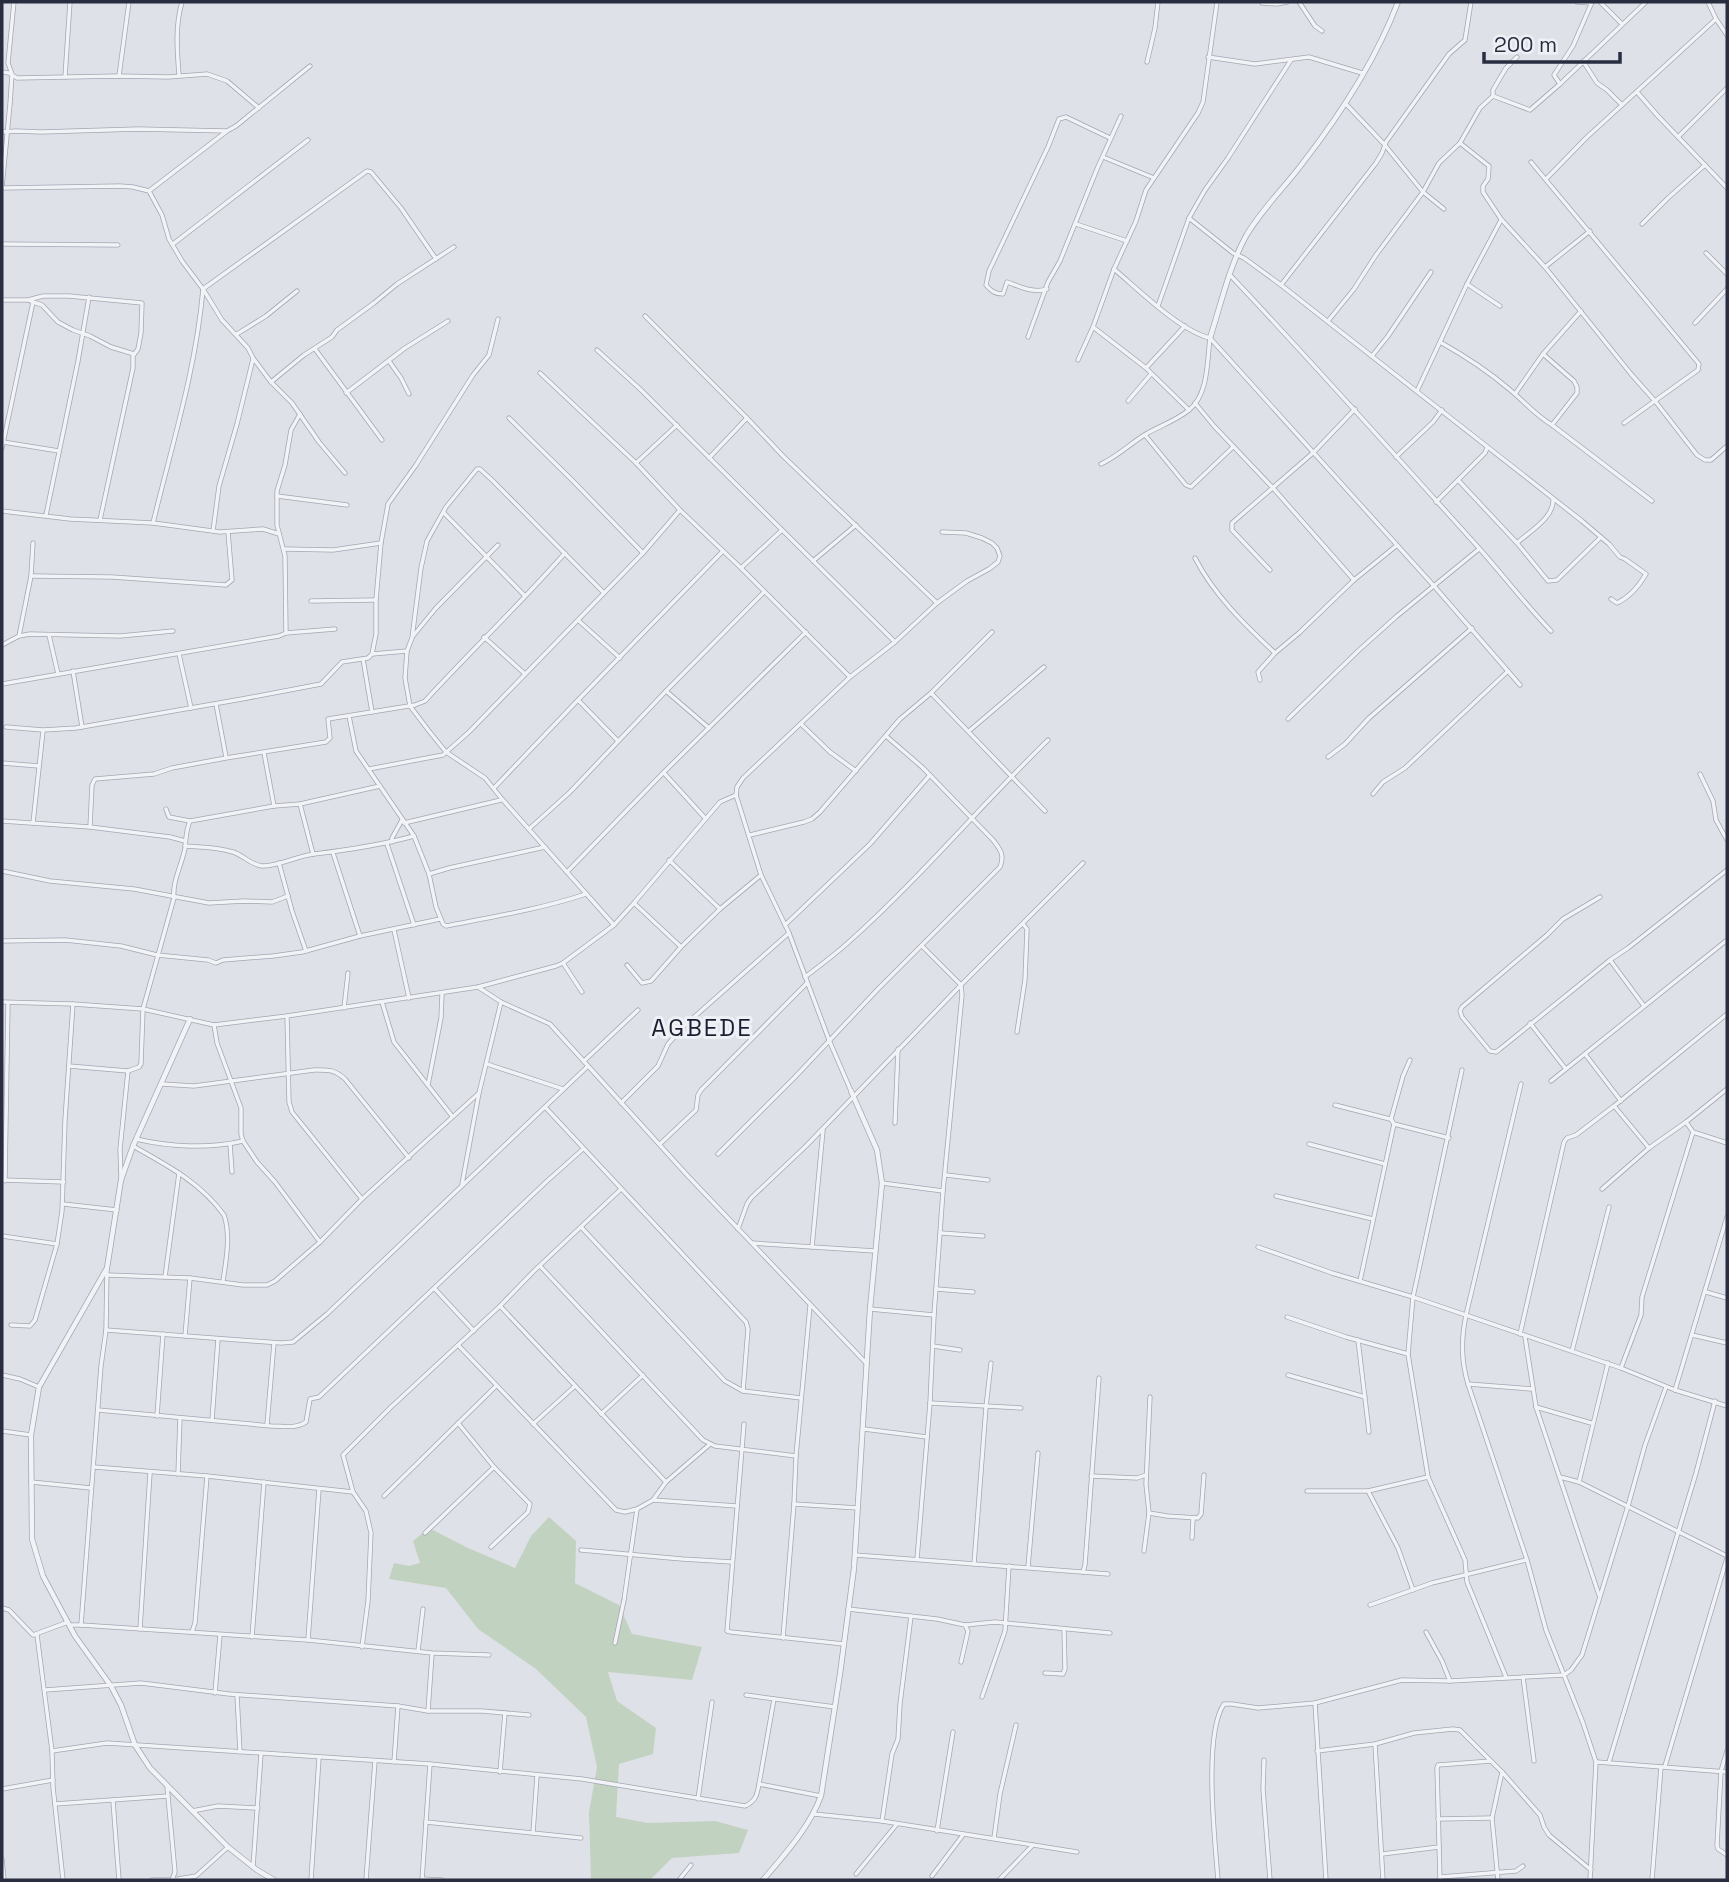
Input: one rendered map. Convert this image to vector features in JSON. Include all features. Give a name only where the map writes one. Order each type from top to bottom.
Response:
[{"type":"street","points":[[14,2],[8,63],[12,74],[2,188],[120,186],[149,191],[162,215],[166,232],[182,261],[204,289],[222,320],[237,334],[271,382],[292,402],[318,442],[345,473]]},
{"type":"street","points":[[65,77],[70,2]]},
{"type":"street","points":[[119,76],[129,2]]},
{"type":"street","points":[[179,75],[177,39],[181,2]]},
{"type":"street","points":[[1147,62],[1158,2]]},
{"type":"street","points":[[1077,360],[1093,327],[1146,190],[1203,102],[1217,2]]},
{"type":"street","points":[[1262,3],[1287,2]]},
{"type":"street","points":[[1299,2],[1315,26],[1322,31]]},
{"type":"street","points":[[1101,464],[1195,404],[1204,382],[1210,338],[1230,275],[1251,228],[1303,164],[1345,103],[1376,50],[1398,2]]},
{"type":"street","points":[[1281,285],[1376,163],[1384,144],[1449,54],[1465,40],[1471,2]]},
{"type":"street","points":[[1560,84],[1554,75],[1573,46],[1592,2],[1577,2]]},
{"type":"street","points":[[1600,2],[1622,24]]},
{"type":"street","points":[[1493,96],[1530,110],[1646,2]]},
{"type":"street","points":[[1708,2],[1716,19],[1727,32]]},
{"type":"street","points":[[1546,179],[1716,19]]},
{"type":"street","points":[[1208,57],[1255,64],[1309,57],[1362,73]]},
{"type":"street","points":[[1328,321],[1423,192],[1439,163],[1460,143],[1480,108],[1493,96],[1493,90],[1506,68],[1517,57]]},
{"type":"street","points":[[1158,306],[1189,218],[1291,60]]},
{"type":"street","points":[[1583,61],[1597,83],[1622,105]]},
{"type":"street","points":[[149,191],[310,66]]},
{"type":"street","points":[[2,72],[17,78],[168,77],[207,74],[227,81],[259,108]]},
{"type":"street","points":[[1678,137],[1727,88]]},
{"type":"street","points":[[1636,92],[1727,188]]},
{"type":"street","points":[[1345,103],[1384,144],[1423,192],[1444,209]]},
{"type":"street","points":[[1028,337],[1121,116]]},
{"type":"street","points":[[1046,289],[1038,292],[1007,282],[1003,294],[999,294],[986,285],[989,271],[1059,119],[1066,117],[1110,138]]},
{"type":"street","points":[[2,132],[138,129],[227,131]]},
{"type":"street","points":[[173,244],[308,140]]},
{"type":"street","points":[[1460,143],[1489,166],[1488,178],[1482,192],[1501,219],[1545,267],[1697,455],[1711,460],[1727,446]]},
{"type":"street","points":[[1103,157],[1154,178]]},
{"type":"street","points":[[1531,162],[1699,364],[1698,370],[1624,423]]},
{"type":"street","points":[[1642,224],[1705,166]]},
{"type":"street","points":[[153,523],[188,384],[204,289],[367,171],[371,172],[401,208],[436,260]]},
{"type":"street","points":[[1189,218],[1328,321],[1601,537],[1620,556],[1646,574],[1622,601],[1618,603],[1611,599]]},
{"type":"street","points":[[1417,391],[1501,219]]},
{"type":"street","points":[[1076,224],[1127,241]]},
{"type":"street","points":[[1545,267],[1590,231]]},
{"type":"street","points":[[2,244],[118,245]]},
{"type":"street","points":[[271,382],[397,284],[454,247]]},
{"type":"street","points":[[1706,253],[1727,274]]},
{"type":"street","points":[[1114,269],[1185,326],[1210,338],[1472,628],[1520,685]]},
{"type":"street","points":[[1372,356],[1431,272]]},
{"type":"street","points":[[1230,275],[1355,409],[1551,631]]},
{"type":"street","points":[[1467,284],[1500,306]]},
{"type":"street","points":[[1695,323],[1727,289]]},
{"type":"street","points":[[237,334],[266,316],[297,291]]},
{"type":"street","points":[[2,300],[28,300],[43,296],[89,297],[142,303],[138,349],[134,354],[100,520]]},
{"type":"street","points":[[46,515],[89,297]]},
{"type":"street","points":[[28,300],[42,305],[58,322],[134,354]]},
{"type":"street","points":[[2,448],[33,302]]},
{"type":"street","points":[[1515,394],[1543,354],[1581,311]]},
{"type":"street","points":[[645,316],[784,457],[937,603]]},
{"type":"street","points":[[372,654],[376,634],[381,543],[388,504],[489,355],[498,319]]},
{"type":"street","points":[[346,393],[405,348],[448,321]]},
{"type":"street","points":[[1146,368],[1185,326]]},
{"type":"street","points":[[1093,327],[1146,368],[1189,410]]},
{"type":"street","points":[[1440,342],[1475,363],[1543,420],[1652,501]]},
{"type":"street","points":[[314,349],[382,440]]},
{"type":"street","points":[[597,350],[677,425],[895,642]]},
{"type":"street","points":[[1543,354],[1574,381],[1577,387],[1577,393],[1552,425]]},
{"type":"street","points":[[213,531],[219,485],[253,358]]},
{"type":"street","points":[[389,361],[409,394]]},
{"type":"street","points":[[540,373],[636,463],[680,510],[850,677]]},
{"type":"street","points":[[1128,401],[1151,374]]},
{"type":"street","points":[[1195,404],[1354,580]]},
{"type":"street","points":[[1270,570],[1232,530],[1234,521],[1314,452],[1355,409]]},
{"type":"street","points":[[1396,457],[1442,410]]},
{"type":"street","points":[[286,633],[284,549],[279,534],[277,491],[285,465],[290,429],[300,415]]},
{"type":"street","points":[[509,418],[643,554]]},
{"type":"street","points":[[709,458],[747,418]]},
{"type":"street","points":[[636,463],[677,425]]},
{"type":"street","points":[[1145,435],[1186,485],[1191,487],[1233,447]]},
{"type":"street","points":[[3,442],[59,451]]},
{"type":"street","points":[[1436,502],[1486,453],[1487,447]]},
{"type":"street","points":[[604,593],[478,468],[446,508],[424,551],[405,678],[410,706],[446,752],[478,773],[494,788],[614,925]]},
{"type":"street","points":[[1458,480],[1517,543],[1548,581],[1554,582],[1601,537]]},
{"type":"street","points":[[277,496],[347,505]]},
{"type":"street","points":[[1517,543],[1550,513],[1554,505],[1553,499]]},
{"type":"street","points":[[369,769],[430,758],[446,752],[579,621],[643,554],[680,510]]},
{"type":"street","points":[[2,511],[153,523],[213,531],[263,530],[279,534]]},
{"type":"street","points":[[444,513],[526,597]]},
{"type":"street","points":[[813,561],[856,525]]},
{"type":"street","points":[[741,568],[782,530]]},
{"type":"street","points":[[762,1880],[807,1826],[821,1796],[855,1555],[870,1309],[882,1183],[877,1150],[829,1040],[789,933],[761,875],[736,795],[737,787],[743,778],[850,677],[895,642],[937,603],[998,562],[1000,556],[992,542],[965,533],[942,531]]},
{"type":"street","points":[[31,576],[111,577],[226,585],[232,580],[228,532]]},
{"type":"street","points":[[19,636],[31,576],[33,543]]},
{"type":"street","points":[[284,549],[333,550],[381,543]]},
{"type":"street","points":[[412,638],[436,608],[498,545]]},
{"type":"street","points":[[1260,680],[1258,672],[1275,653],[1354,580],[1396,546]]},
{"type":"street","points":[[1289,719],[1358,651],[1479,549]]},
{"type":"street","points":[[494,788],[723,551]]},
{"type":"street","points":[[90,827],[92,785],[96,779],[154,774],[172,768],[329,741],[328,719],[410,706],[425,701],[565,553]]},
{"type":"street","points":[[1195,558],[1211,586],[1275,653]]},
{"type":"street","points":[[529,828],[570,792],[764,592]]},
{"type":"street","points":[[311,601],[376,600]]},
{"type":"street","points":[[579,621],[620,657]]},
{"type":"street","points":[[1328,757],[1472,628]]},
{"type":"street","points":[[2,684],[286,633],[335,629]]},
{"type":"street","points":[[2,645],[19,636],[30,634],[120,636],[173,631]]},
{"type":"street","points":[[567,872],[806,632]]},
{"type":"street","points":[[750,835],[812,819],[900,719],[931,693],[992,632]]},
{"type":"street","points":[[49,634],[58,674]]},
{"type":"street","points":[[484,637],[525,674]]},
{"type":"street","points":[[6,727],[43,730],[82,727],[216,704],[321,684],[342,662],[363,659],[372,654],[407,651]]},
{"type":"street","points":[[178,654],[191,708]]},
{"type":"street","points":[[363,659],[372,712]]},
{"type":"street","points":[[969,731],[1044,667]]},
{"type":"street","points":[[73,671],[82,727]]},
{"type":"street","points":[[1373,794],[1383,782],[1405,768],[1508,671]]},
{"type":"street","points":[[666,691],[709,728]]},
{"type":"street","points":[[931,693],[1045,811]]},
{"type":"street","points":[[578,700],[618,741]]},
{"type":"street","points":[[216,704],[226,758]]},
{"type":"street","points":[[349,716],[356,751],[414,835],[429,874],[443,925],[561,902],[586,894]]},
{"type":"street","points":[[801,724],[830,752],[856,771]]},
{"type":"street","points":[[33,823],[43,730]]},
{"type":"street","points":[[718,1154],[1003,861],[1001,850],[930,775],[886,736]]},
{"type":"street","points":[[660,1145],[696,1110],[701,1090],[806,980],[896,897],[1048,740]]},
{"type":"street","points":[[264,753],[274,806]]},
{"type":"street","points":[[2,763],[39,766]]},
{"type":"street","points":[[663,773],[705,818]]},
{"type":"street","points":[[1699,774],[1713,801],[1716,820],[1727,840]]},
{"type":"street","points":[[785,925],[870,844],[930,775]]},
{"type":"street","points":[[166,810],[169,817],[190,821],[300,804],[380,786]]},
{"type":"street","points":[[2,1002],[143,1009],[214,1025],[478,987],[563,963],[614,925],[720,802],[736,795]]},
{"type":"street","points":[[389,842],[403,821],[502,799]]},
{"type":"street","points":[[300,804],[313,854]]},
{"type":"street","points":[[2,821],[90,827],[170,837],[185,844],[234,852],[257,865],[279,863],[313,854],[333,853],[414,835]]},
{"type":"street","points":[[69,1066],[128,1071],[141,1064],[143,1009],[174,898],[190,821]]},
{"type":"street","points":[[389,842],[414,925]]},
{"type":"street","points":[[429,874],[545,847]]},
{"type":"street","points":[[333,853],[360,936]]},
{"type":"street","points":[[669,860],[720,909]]},
{"type":"street","points":[[279,863],[306,951]]},
{"type":"street","points":[[738,1229],[751,1198],[823,1128],[852,1093],[1083,863]]},
{"type":"street","points":[[1600,897],[1559,923],[1462,1007],[1462,1017],[1490,1051],[1500,1049],[1727,870]]},
{"type":"street","points":[[2,871],[50,881],[134,889],[174,898],[221,903],[272,902],[288,897]]},
{"type":"street","points":[[627,965],[642,983],[652,981],[681,947],[720,909],[761,875]]},
{"type":"street","points":[[634,903],[681,947]]},
{"type":"street","points":[[2,941],[65,940],[121,946],[157,955],[216,962],[306,951],[440,919]]},
{"type":"street","points":[[1017,1032],[1026,956],[1027,929],[1023,923]]},
{"type":"street","points":[[394,930],[409,998]]},
{"type":"street","points":[[621,1103],[659,1066],[668,1044],[684,1026],[789,933]]},
{"type":"street","points":[[1551,1081],[1727,940]]},
{"type":"street","points":[[916,1559],[930,1403],[943,1191],[962,999],[961,985],[922,946]]},
{"type":"street","points":[[1610,960],[1645,1006]]},
{"type":"street","points":[[563,963],[582,992]]},
{"type":"street","points":[[344,1008],[348,973]]},
{"type":"street","points":[[478,987],[501,1002],[550,1024],[750,1242],[867,1364]]},
{"type":"street","points":[[428,1085],[441,1018],[442,993]]},
{"type":"street","points":[[382,1002],[394,1042],[452,1116]]},
{"type":"street","points":[[462,1184],[479,1093],[501,1002]]},
{"type":"street","points":[[8,1003],[4,1181],[64,1182]]},
{"type":"street","points":[[11,1325],[30,1326],[35,1320],[57,1244],[63,1204],[65,1120],[73,1004]]},
{"type":"street","points":[[584,1061],[638,1010]]},
{"type":"street","points":[[1520,1334],[1564,1142],[1621,1101],[1727,1014]]},
{"type":"street","points":[[287,1016],[289,1102],[292,1112],[362,1199]]},
{"type":"street","points":[[121,1180],[136,1139],[190,1019]]},
{"type":"street","points":[[1530,1023],[1565,1069]]},
{"type":"street","points":[[214,1025],[241,1108],[243,1141],[320,1242]]},
{"type":"street","points":[[895,1123],[898,1049]]},
{"type":"street","points":[[1585,1054],[1621,1101]]},
{"type":"street","points":[[1391,1119],[1410,1060]]},
{"type":"street","points":[[487,1063],[563,1089]]},
{"type":"street","points":[[2,1066],[8,1066]]},
{"type":"street","points":[[106,1330],[274,1343],[293,1342],[327,1314],[588,1066]]},
{"type":"street","points":[[162,1084],[194,1086],[332,1070],[338,1072],[409,1157]]},
{"type":"street","points":[[1462,1070],[1413,1297],[1408,1354],[1428,1478],[1465,1560],[1467,1581],[1506,1677]]},
{"type":"street","points":[[81,1625],[106,1330],[107,1268],[121,1180],[120,1149],[128,1071]]},
{"type":"street","points":[[1521,1084],[1466,1315],[1462,1355],[1468,1384],[1527,1560],[1546,1630],[1596,1762],[1590,1880]]},
{"type":"street","points":[[1601,1189],[1649,1148],[1727,1089]]},
{"type":"street","points":[[107,1275],[190,1278],[243,1285],[271,1284],[320,1242],[362,1199],[479,1093]]},
{"type":"street","points":[[1335,1105],[1391,1119],[1394,1124],[1360,1281]]},
{"type":"street","points":[[1614,1106],[1649,1148]]},
{"type":"street","points":[[545,1107],[746,1322],[748,1329],[743,1391]]},
{"type":"street","points":[[1686,1122],[1693,1132],[1727,1143]]},
{"type":"street","points":[[1394,1124],[1449,1138]]},
{"type":"street","points":[[812,1247],[823,1128]]},
{"type":"street","points":[[1621,1368],[1641,1315],[1642,1297],[1693,1132]]},
{"type":"street","points":[[136,1139],[162,1145],[230,1144],[243,1141]]},
{"type":"street","points":[[230,1144],[232,1172]]},
{"type":"street","points":[[1310,1144],[1386,1164]]},
{"type":"street","points":[[133,1146],[197,1186],[224,1215],[226,1256],[223,1281]]},
{"type":"street","points":[[98,1410],[292,1427],[304,1424],[310,1399],[319,1397],[583,1149]]},
{"type":"street","points":[[165,1277],[179,1173]]},
{"type":"street","points":[[946,1175],[988,1180]]},
{"type":"street","points":[[882,1183],[943,1191]]},
{"type":"street","points":[[362,1647],[368,1601],[371,1533],[366,1511],[353,1492],[343,1455],[621,1189]]},
{"type":"street","points":[[1276,1196],[1374,1219]]},
{"type":"street","points":[[63,1204],[117,1210]]},
{"type":"street","points":[[1572,1351],[1609,1207]]},
{"type":"street","points":[[1675,1390],[1727,1217]]},
{"type":"street","points":[[581,1227],[725,1381],[743,1391],[801,1398]]},
{"type":"street","points":[[941,1233],[983,1236]]},
{"type":"street","points":[[2,1237],[57,1244]]},
{"type":"street","points":[[750,1242],[875,1251]]},
{"type":"street","points":[[1258,1247],[1608,1363],[1666,1387],[1727,1406]]},
{"type":"street","points":[[540,1266],[709,1445],[796,1456]]},
{"type":"street","points":[[107,1268],[39,1387],[31,1435],[31,1521],[34,1548],[43,1576],[80,1643],[111,1686],[121,1705],[135,1745],[150,1768],[228,1847],[272,1879]]},
{"type":"street","points":[[185,1336],[190,1278]]},
{"type":"street","points":[[435,1289],[474,1331]]},
{"type":"street","points":[[937,1289],[973,1292]]},
{"type":"street","points":[[1706,1292],[1727,1298]]},
{"type":"street","points":[[500,1306],[666,1482]]},
{"type":"street","points":[[783,1638],[810,1306]]},
{"type":"street","points":[[870,1309],[934,1315]]},
{"type":"street","points":[[1287,1317],[1408,1354]]},
{"type":"street","points":[[157,1416],[163,1334]]},
{"type":"street","points":[[1692,1335],[1727,1343]]},
{"type":"street","points":[[1525,1336],[1536,1407],[1599,1597]]},
{"type":"street","points":[[212,1420],[218,1339]]},
{"type":"street","points":[[1358,1340],[1369,1432]]},
{"type":"street","points":[[267,1425],[274,1343]]},
{"type":"street","points":[[458,1345],[616,1510],[625,1512],[637,1509],[653,1500],[666,1482],[709,1445]]},
{"type":"street","points":[[933,1346],[960,1350]]},
{"type":"street","points":[[974,1564],[991,1363]]},
{"type":"street","points":[[1578,1482],[1608,1363]]},
{"type":"street","points":[[601,1414],[643,1375]]},
{"type":"street","points":[[1289,1375],[1365,1397]]},
{"type":"street","points":[[2,1376],[20,1379],[39,1387]]},
{"type":"street","points":[[1083,1572],[1099,1378]]},
{"type":"street","points":[[1468,1384],[1532,1389]]},
{"type":"street","points":[[384,1496],[496,1385]]},
{"type":"street","points":[[533,1424],[575,1386]]},
{"type":"street","points":[[1218,1880],[1213,1813],[1213,1745],[1221,1707],[1228,1703],[1258,1708],[1315,1703],[1395,1681],[1564,1675],[1571,1670],[1582,1655],[1645,1445],[1666,1387]]},
{"type":"street","points":[[1144,1551],[1149,1513],[1146,1475],[1150,1397]]},
{"type":"street","points":[[1609,1762],[1715,1401]]},
{"type":"street","points":[[930,1403],[1021,1408]]},
{"type":"street","points":[[1536,1407],[1592,1424]]},
{"type":"street","points":[[178,1474],[180,1418]]},
{"type":"street","points":[[457,1423],[494,1467],[529,1502],[528,1512],[491,1547]]},
{"type":"street","points":[[744,1424],[727,1631],[844,1644]]},
{"type":"street","points":[[864,1429],[927,1437]]},
{"type":"street","points":[[2,1431],[31,1435]]},
{"type":"street","points":[[1028,1567],[1038,1453]]},
{"type":"street","points":[[94,1467],[353,1492]]},
{"type":"street","points":[[425,1533],[494,1467]]},
{"type":"street","points":[[140,1629],[150,1472]]},
{"type":"street","points":[[1091,1476],[1137,1478],[1146,1475]]},
{"type":"street","points":[[1149,1513],[1198,1518],[1201,1514],[1204,1475]]},
{"type":"street","points":[[192,1632],[208,1476]]},
{"type":"street","points":[[1560,1476],[1628,1506],[1727,1557],[1663,1766],[1652,1880]]},
{"type":"street","points":[[1137,1478],[1146,1484]]},
{"type":"street","points":[[1307,1491],[1368,1491],[1428,1478]]},
{"type":"street","points":[[31,1482],[92,1489]]},
{"type":"street","points":[[252,1637],[264,1482]]},
{"type":"street","points":[[308,1640],[319,1488]]},
{"type":"street","points":[[1368,1491],[1398,1548],[1413,1590]]},
{"type":"street","points":[[653,1500],[737,1506]]},
{"type":"street","points":[[794,1504],[858,1508]]},
{"type":"street","points":[[615,1643],[637,1509]]},
{"type":"street","points":[[1192,1538],[1193,1519]]},
{"type":"street","points":[[581,1550],[733,1562]]},
{"type":"street","points":[[855,1555],[1108,1574]]},
{"type":"street","points":[[1370,1605],[1467,1573],[1527,1560]]},
{"type":"street","points":[[982,1697],[1005,1631],[1009,1566]]},
{"type":"street","points":[[2,1608],[9,1610],[33,1635],[69,1624],[308,1640],[432,1653],[489,1655]]},
{"type":"street","points":[[418,1651],[423,1609]]},
{"type":"street","points":[[848,1609],[937,1619],[965,1625],[995,1622],[1110,1633]]},
{"type":"street","points":[[882,1821],[892,1754],[898,1739],[911,1616]]},
{"type":"street","points":[[195,1623],[200,1633]]},
{"type":"street","points":[[961,1662],[968,1631],[965,1625]]},
{"type":"street","points":[[1045,1674],[1063,1674],[1064,1629]]},
{"type":"street","points":[[1426,1632],[1450,1681]]},
{"type":"street","points":[[37,1635],[52,1751],[63,1880]]},
{"type":"street","points":[[215,1692],[220,1635]]},
{"type":"street","points":[[428,1711],[432,1653]]},
{"type":"street","points":[[1523,1676],[1534,1761]]},
{"type":"street","points":[[45,1690],[141,1684],[237,1695],[398,1706],[428,1711],[529,1715]]},
{"type":"street","points":[[237,1695],[240,1752]]},
{"type":"street","points":[[746,1695],[835,1707]]},
{"type":"street","points":[[52,1751],[107,1743],[430,1764],[601,1782],[745,1806],[757,1797],[774,1699]]},
{"type":"street","points":[[698,1799],[712,1702]]},
{"type":"street","points":[[1315,1703],[1326,1880]]},
{"type":"street","points":[[394,1762],[398,1706]]},
{"type":"street","points":[[500,1772],[505,1713]]},
{"type":"street","points":[[994,1838],[1000,1794],[1016,1726]]},
{"type":"street","points":[[1317,1751],[1375,1744],[1414,1733],[1457,1730],[1463,1732],[1540,1815],[1549,1835],[1591,1870]]},
{"type":"street","points":[[937,1831],[953,1732]]},
{"type":"street","points":[[1375,1744],[1383,1880]]},
{"type":"street","points":[[1727,1751],[1721,1771],[1717,1845],[1718,1849],[1727,1855]]},
{"type":"street","points":[[253,1867],[261,1754]]},
{"type":"street","points":[[311,1880],[318,1758]]},
{"type":"street","points":[[1264,1760],[1263,1783],[1270,1880]]},
{"type":"street","points":[[366,1880],[374,1761]]},
{"type":"street","points":[[1491,1761],[1438,1765],[1440,1879],[1516,1871],[1523,1866]]},
{"type":"street","points":[[1596,1762],[1727,1772]]},
{"type":"street","points":[[430,1764],[422,1880],[442,1880]]},
{"type":"street","points":[[1498,1880],[1492,1818],[1502,1772]]},
{"type":"street","points":[[533,1833],[537,1775]]},
{"type":"street","points":[[2,1789],[53,1780]]},
{"type":"street","points":[[759,1784],[821,1796]]},
{"type":"street","points":[[167,1786],[175,1872],[172,1880]]},
{"type":"street","points":[[55,1804],[168,1796]]},
{"type":"street","points":[[113,1801],[119,1880]]},
{"type":"street","points":[[192,1811],[218,1806],[258,1808]]},
{"type":"street","points":[[814,1814],[882,1821],[1077,1852]]},
{"type":"street","points":[[1438,1819],[1492,1818]]},
{"type":"street","points":[[426,1822],[581,1838]]},
{"type":"street","points":[[856,1874],[897,1824]]},
{"type":"street","points":[[932,1876],[962,1835]]},
{"type":"street","points":[[999,1880],[1033,1845]]},
{"type":"street","points":[[152,1880],[196,1876],[228,1847]]},
{"type":"street","points":[[1382,1854],[1439,1847]]},
{"type":"street","points":[[2,1859],[4,1880]]},
{"type":"street","points":[[679,1880],[691,1865]]},
{"type":"green space","points":[[549,1517],[576,1541],[575,1583],[619,1605],[632,1634],[702,1647],[692,1680],[608,1672],[617,1701],[656,1728],[653,1754],[619,1764],[616,1817],[648,1823],[715,1821],[748,1830],[739,1853],[672,1858],[650,1880],[591,1880],[589,1812],[597,1767],[586,1717],[536,1669],[478,1629],[446,1588],[389,1579],[394,1563],[409,1566],[420,1563],[413,1541],[429,1528],[515,1568],[531,1536]]},
{"type":"district","name":"AGBEDE","points":[[702,1028]]}]
